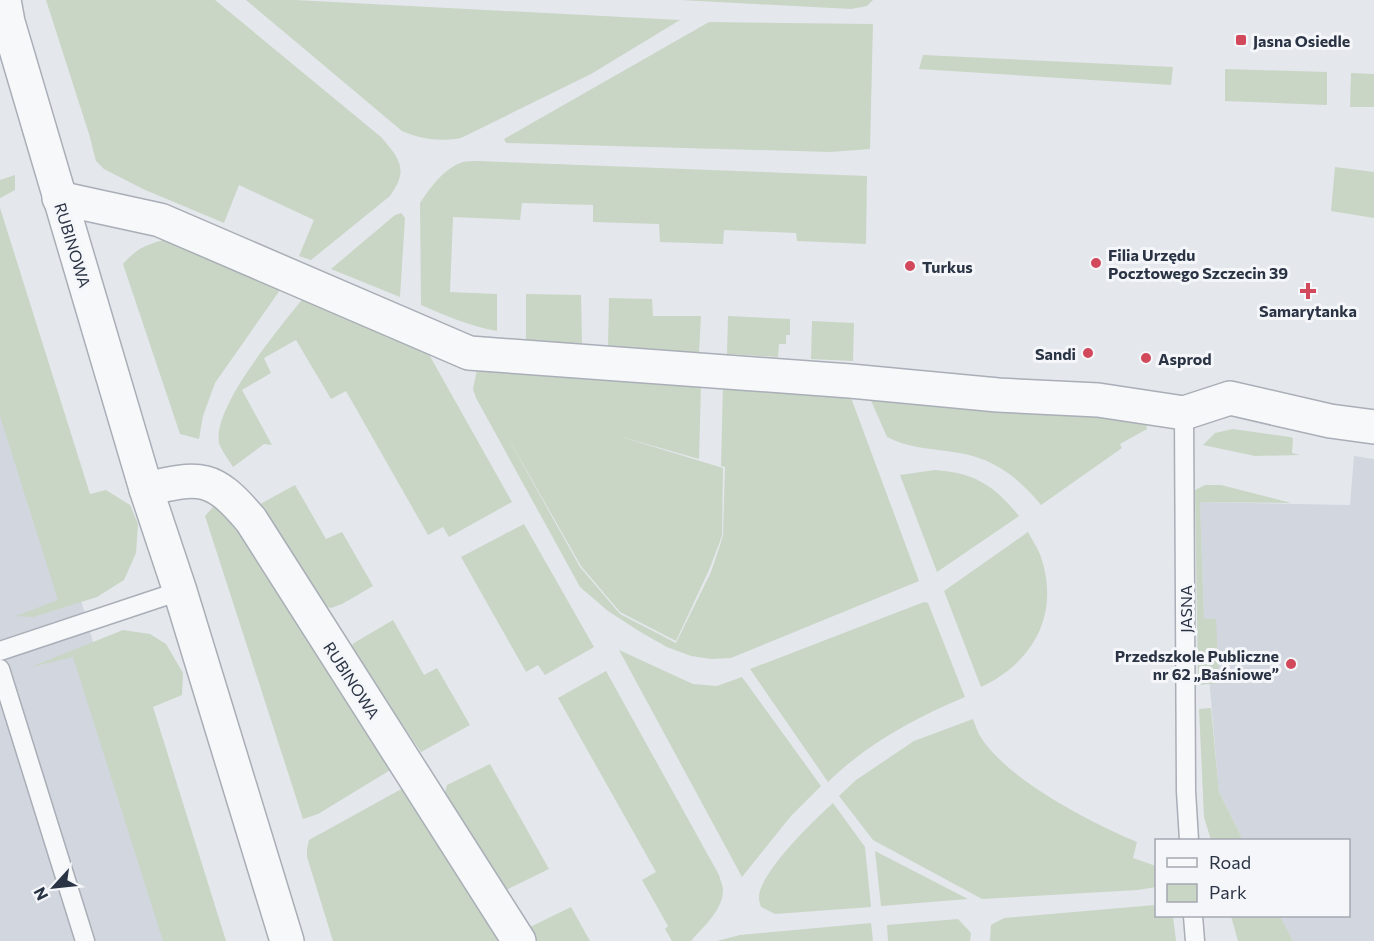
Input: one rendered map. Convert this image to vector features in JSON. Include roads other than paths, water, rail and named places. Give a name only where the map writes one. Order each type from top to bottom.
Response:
[{"type":"street","name":"RUBINOWA","points":[[4,0],[8,22],[59,198],[146,489],[180,591],[287,941]]},
{"type":"street","points":[[59,198],[160,220],[469,353],[850,381],[998,395],[1098,400],[1184,413],[1230,398],[1330,421],[1374,427]]},
{"type":"street","name":"RUBINOWA","points":[[146,489],[185,480],[209,482],[232,498],[251,520],[519,941]]},
{"type":"lane","name":"JASNA","points":[[1184,413],[1186,744],[1189,839]]},
{"type":"lane","points":[[0,651],[180,591]]},
{"type":"lane","points":[[0,669],[85,941]]},
{"type":"lane","points":[[1193,917],[1195,941]]},
{"type":"place","name":"Jasna Osiedle","points":[[1241,40]]},
{"type":"place","name":"Filia Urzędu Pocztowego Szczecin 39","points":[[1096,263]]},
{"type":"place","name":"Turkus","points":[[910,266]]},
{"type":"place","name":"Samarytanka","points":[[1308,291]]},
{"type":"place","name":"Sandi","points":[[1088,353]]},
{"type":"place","name":"Asprod","points":[[1146,358]]},
{"type":"place","name":"Przedszkole Publiczne nr 62 „Baśniowe”","points":[[1291,664]]}]
